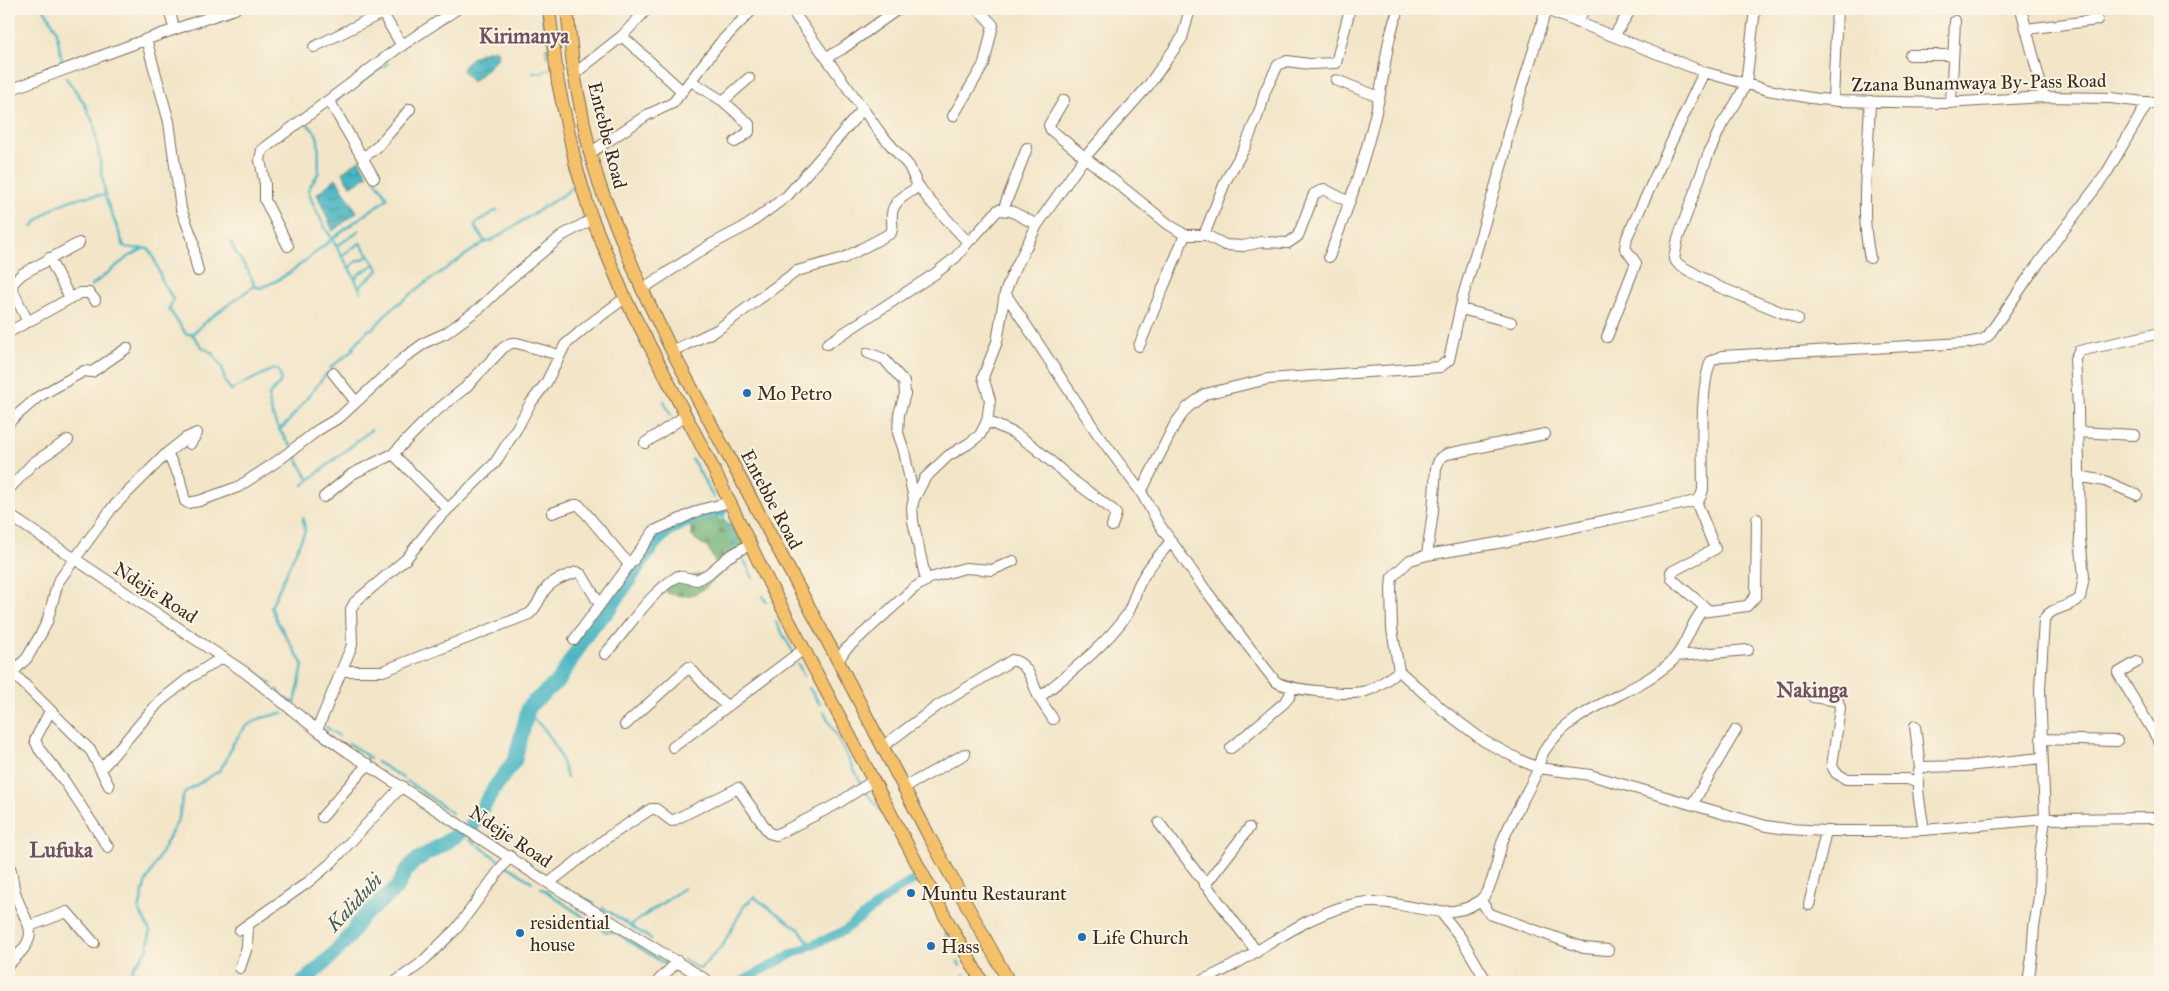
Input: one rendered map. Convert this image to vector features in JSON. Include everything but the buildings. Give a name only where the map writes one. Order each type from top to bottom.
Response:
[{"type":"main road","name":"Entebbe Road","points":[[549,9],[558,83],[576,166],[593,219],[625,298],[788,619],[982,982]]},
{"type":"main road","name":"Entebbe Road","points":[[567,9],[574,74],[590,153],[601,189],[642,290],[672,351],[838,661],[903,788],[1009,982]]},
{"type":"main road","points":[[788,619],[809,610]]},
{"type":"street","points":[[169,9],[174,28]]},
{"type":"street","points":[[9,90],[174,28],[235,9]]},
{"type":"street","points":[[288,246],[266,205],[260,153],[265,147],[402,46],[457,9]]},
{"type":"street","points":[[574,74],[622,36],[647,9]]},
{"type":"street","points":[[590,153],[647,115],[673,103],[720,44],[753,9]]},
{"type":"street","points":[[790,9],[827,57],[863,109],[909,166],[919,186],[956,230],[969,241]]},
{"type":"street","points":[[827,57],[898,9]]},
{"type":"street","points":[[953,116],[984,64],[991,38],[993,25],[978,9]]},
{"type":"street","points":[[926,580],[913,521],[912,507],[914,499],[925,478],[948,456],[980,435],[987,421],[990,400],[983,377],[997,342],[1005,294],[1011,277],[1037,225],[1085,157],[1148,86],[1182,38],[1190,9]]},
{"type":"street","points":[[1204,235],[1226,180],[1244,149],[1261,108],[1265,91],[1278,65],[1286,61],[1309,64],[1336,63],[1350,9]]},
{"type":"street","points":[[1329,258],[1371,133],[1390,30],[1399,9]]},
{"type":"street","points":[[1141,492],[1175,424],[1187,408],[1205,394],[1268,379],[1440,367],[1450,360],[1461,309],[1504,158],[1508,133],[1545,9]]},
{"type":"street","name":"Zzana Bunamwaya By-Pass Road","points":[[1545,9],[1704,72],[1768,90],[1833,100],[1951,103],[2044,97],[2111,98],[2160,104]]},
{"type":"street","points":[[1578,23],[1584,9]]},
{"type":"street","points":[[1614,36],[1631,9]]},
{"type":"street","points":[[1755,9],[1746,84],[1722,124],[1708,155],[1678,238],[1674,260],[1678,265],[1717,286],[1798,319]]},
{"type":"street","points":[[1833,100],[1837,9]]},
{"type":"street","points":[[2021,9],[2044,97]]},
{"type":"street","points":[[314,47],[381,11],[402,46]]},
{"type":"street","points":[[2026,29],[2097,20]]},
{"type":"street","points":[[1951,103],[1954,21]]},
{"type":"street","points":[[622,36],[682,92]]},
{"type":"street","points":[[146,39],[169,122],[181,209],[193,240],[194,258],[198,271]]},
{"type":"street","points":[[1910,54],[1952,55]]},
{"type":"street","points":[[1607,337],[1636,263],[1625,248],[1627,236],[1704,72]]},
{"type":"street","points":[[723,101],[749,78]]},
{"type":"street","points":[[691,80],[723,101],[749,124],[749,132],[735,142]]},
{"type":"street","points":[[1336,80],[1379,97]]},
{"type":"street","points":[[329,100],[364,157],[374,178]]},
{"type":"street","points":[[1064,100],[1049,128],[1168,224],[1185,235],[1204,235],[1225,245],[1243,246],[1261,242],[1288,243],[1298,236],[1314,194],[1324,188],[1349,202]]},
{"type":"street","points":[[1870,101],[1866,153],[1866,228],[1870,258]]},
{"type":"street","points":[[2148,102],[2106,174],[2032,272],[1988,336],[1982,340],[1967,343],[1722,356],[1711,361],[1705,388],[1703,490],[1700,498],[1696,501],[1410,560],[1392,577],[1392,629],[1399,671],[1443,710],[1484,742],[1539,768],[1590,775],[1693,803],[1766,826],[1826,831],[1924,830],[2045,818],[2160,818]]},
{"type":"street","points":[[364,157],[377,147],[410,109]]},
{"type":"street","points":[[642,290],[710,244],[748,225],[787,196],[863,109]]},
{"type":"street","points":[[1003,210],[1027,148]]},
{"type":"street","points":[[672,351],[717,330],[797,271],[844,258],[891,233],[893,230],[892,212],[896,203],[919,186]]},
{"type":"street","points":[[827,344],[936,274],[956,257],[993,214],[1003,210],[1011,211],[1037,225]]},
{"type":"street","points":[[167,453],[179,476],[185,500],[188,503],[238,487],[340,416],[405,357],[426,342],[446,333],[481,307],[510,278],[563,234],[593,219]]},
{"type":"street","points":[[1139,346],[1185,235]]},
{"type":"street","points":[[28,322],[13,291],[12,284],[22,274],[79,243]]},
{"type":"street","points":[[50,258],[70,298]]},
{"type":"street","points":[[9,332],[86,291],[95,300]]},
{"type":"street","points":[[1005,294],[1097,433],[1141,492],[1158,524],[1267,671],[1280,685],[1292,688],[1345,693],[1366,691],[1376,687],[1399,671]]},
{"type":"street","points":[[317,730],[352,645],[351,609],[355,602],[406,559],[448,509],[495,463],[518,428],[530,404],[546,383],[565,345],[625,298]]},
{"type":"street","points":[[1461,309],[1511,322]]},
{"type":"street","points":[[2028,982],[2039,897],[2040,856],[2045,818],[2041,758],[2040,689],[2044,620],[2048,614],[2076,601],[2082,595],[2084,576],[2080,539],[2076,354],[2079,350],[2160,333]]},
{"type":"street","points":[[324,497],[352,474],[393,454],[430,415],[465,388],[489,360],[511,343],[559,355]]},
{"type":"street","points":[[9,422],[38,397],[86,370],[92,372],[127,348]]},
{"type":"street","points":[[868,353],[884,359],[904,382],[905,394],[899,414],[898,433],[904,451],[914,499]]},
{"type":"street","points":[[333,373],[356,402]]},
{"type":"street","points":[[646,443],[686,416]]},
{"type":"street","points":[[987,421],[1014,433],[1033,446],[1075,482],[1113,510],[1116,514],[1112,526]]},
{"type":"street","points":[[109,786],[102,768],[84,742],[11,675],[27,658],[42,632],[47,622],[58,582],[112,508],[167,453],[186,438],[198,432],[190,444]]},
{"type":"street","points":[[2078,432],[2134,435]]},
{"type":"street","points":[[1427,555],[1436,468],[1440,458],[1447,454],[1545,434]]},
{"type":"street","points":[[9,489],[33,463],[68,440]]},
{"type":"street","points":[[393,454],[448,509]]},
{"type":"street","points":[[2078,476],[2105,481],[2137,495]]},
{"type":"street","points":[[1696,501],[1716,549],[1671,572],[1672,579],[1707,609]]},
{"type":"street","points":[[574,640],[654,531],[700,510],[730,502]]},
{"type":"street","points":[[552,513],[575,505],[579,506],[627,562],[633,562]]},
{"type":"street","name":"Ndejje Road","points":[[9,515],[223,657],[317,730],[368,764],[549,883],[710,982]]},
{"type":"street","points":[[1198,982],[1220,974],[1314,918],[1360,903],[1384,902],[1453,912],[1469,908],[1481,901],[1496,869],[1504,839],[1539,768],[1543,754],[1551,742],[1565,728],[1595,707],[1632,689],[1670,663],[1676,656],[1699,614],[1707,609],[1747,606],[1756,596],[1757,519]]},
{"type":"street","points":[[1039,698],[1091,653],[1119,625],[1132,606],[1140,582],[1171,541]]},
{"type":"street","points":[[605,654],[627,629],[643,606],[670,581],[678,576],[697,580],[708,574],[728,557],[750,544]]},
{"type":"street","points":[[838,661],[845,650],[914,588],[926,580],[965,568],[992,570],[1013,561]]},
{"type":"street","points":[[341,671],[383,671],[529,614],[534,610],[545,589],[558,579],[577,572],[582,575],[600,605]]},
{"type":"street","points":[[673,746],[804,649]]},
{"type":"street","points":[[1676,656],[1748,650]]},
{"type":"street","points":[[102,768],[159,702],[188,679],[223,657]]},
{"type":"street","points":[[882,747],[936,708],[1012,660],[1018,661],[1029,673],[1039,698],[1053,719]]},
{"type":"street","points":[[2137,662],[2118,673],[2160,743]]},
{"type":"street","points":[[625,725],[689,667],[713,694],[727,706]]},
{"type":"street","points":[[1231,748],[1284,703],[1289,698],[1292,688]]},
{"type":"street","points":[[1813,698],[1838,702],[1840,708],[1832,766],[1841,777],[1846,779],[1908,780],[1918,783]]},
{"type":"street","points":[[50,711],[35,740],[108,847]]},
{"type":"street","points":[[1915,726],[1920,768],[1918,783],[1924,830]]},
{"type":"street","points":[[1693,803],[1736,730]]},
{"type":"street","points":[[2041,739],[2117,741]]},
{"type":"street","points":[[903,788],[964,754]]},
{"type":"street","points":[[1920,768],[1990,764],[2041,758]]},
{"type":"street","points":[[322,817],[368,764]]},
{"type":"street","points":[[549,883],[608,837],[651,809],[656,808],[672,821],[738,788],[769,833],[776,835],[874,781]]},
{"type":"street","points":[[240,968],[247,947],[244,927],[307,883],[331,863],[402,786]]},
{"type":"street","points":[[1160,823],[1257,952]]},
{"type":"street","points":[[1205,885],[1249,828]]},
{"type":"street","points":[[1809,905],[1826,831]]},
{"type":"street","points":[[396,982],[420,964],[457,928],[510,856]]},
{"type":"street","points":[[9,865],[14,878],[14,890],[30,926],[28,944],[9,964]]},
{"type":"street","points":[[1481,901],[1490,914],[1584,948],[1608,950]]},
{"type":"street","points":[[1440,911],[1461,938],[1488,982]]},
{"type":"street","points":[[30,926],[67,912],[94,943]]},
{"type":"street","points":[[657,982],[678,962]]},
{"type":"green space","points":[[698,517],[712,517],[737,526],[747,549],[716,564],[708,548],[692,537],[690,522]]},
{"type":"green space","points":[[722,569],[723,572],[698,592],[684,596],[667,593],[666,587],[672,581]]},
{"type":"water","points":[[496,49],[499,57],[472,82],[462,70],[464,65],[476,55]]},
{"type":"water","points":[[359,160],[368,175],[352,186],[347,182],[343,172]]},
{"type":"water","points":[[336,178],[357,212],[333,231],[317,194]]},
{"type":"waterway","points":[[44,9],[56,29],[63,66]]},
{"type":"waterway","points":[[542,9],[545,36]]},
{"type":"waterway","points":[[546,48],[547,57]]},
{"type":"waterway","points":[[335,102],[388,63]]},
{"type":"waterway","points":[[533,73],[543,72],[548,69]]},
{"type":"waterway","points":[[66,78],[83,101],[94,124],[106,199],[124,246],[149,249],[163,283],[173,300],[169,309],[186,334],[192,334],[202,347],[212,353],[222,367],[225,382],[231,390],[273,369],[278,370],[281,378],[269,395],[269,402],[282,435],[291,446]]},
{"type":"waterway","points":[[306,120],[316,134],[319,149],[319,172],[308,190],[319,216],[361,292]]},
{"type":"waterway","points":[[254,286],[260,288],[280,279],[388,198],[375,180]]},
{"type":"waterway","points":[[330,368],[352,351],[368,330],[374,328],[389,311],[428,281],[483,243],[494,239],[573,187]]},
{"type":"waterway","points":[[32,227],[47,212],[65,202],[94,195],[105,195]]},
{"type":"waterway","points":[[486,243],[475,227],[476,223],[497,210]]},
{"type":"waterway","points":[[336,246],[359,230]]},
{"type":"waterway","points":[[192,334],[210,318],[254,286],[250,274],[231,243]]},
{"type":"waterway","points":[[341,256],[360,243],[379,270],[359,287]]},
{"type":"waterway","points":[[91,286],[128,257],[145,248]]},
{"type":"waterway","points":[[349,268],[358,260],[362,260],[369,255]]},
{"type":"waterway","points":[[355,279],[360,273],[375,264]]},
{"type":"waterway","points":[[279,430],[288,422],[327,373]]},
{"type":"waterway","points":[[664,401],[671,416]]},
{"type":"waterway","points":[[309,480],[371,430]]},
{"type":"waterway","points":[[296,451],[297,459],[309,480],[303,485]]},
{"type":"waterway","points":[[733,451],[738,461]]},
{"type":"waterway","points":[[692,459],[714,498]]},
{"type":"waterway","points":[[743,469],[759,498]]},
{"type":"waterway","points":[[765,507],[777,532]]},
{"type":"waterway","points":[[720,510],[737,547]]},
{"type":"waterway","points":[[472,825],[495,787],[515,760],[529,706],[559,680],[590,629],[608,611],[654,543],[668,529],[695,516],[720,510]]},
{"type":"waterway","points":[[277,689],[286,700],[295,703],[303,665],[277,621],[271,607],[305,531],[303,518]]},
{"type":"waterway","points":[[741,554],[753,578]]},
{"type":"waterway","points":[[763,596],[766,602]]},
{"type":"waterway","points":[[776,622],[793,652]]},
{"type":"waterway","points":[[241,661],[271,684]]},
{"type":"waterway","points":[[798,664],[804,676]]},
{"type":"waterway","points":[[809,688],[820,704]]},
{"type":"waterway","points":[[824,712],[861,783]]},
{"type":"waterway","points":[[128,982],[134,966],[148,949],[150,931],[139,910],[145,884],[179,818],[185,792],[219,771],[226,761],[232,745],[245,727],[261,718],[283,713]]},
{"type":"waterway","points":[[527,715],[535,720],[548,734],[561,759],[567,778]]},
{"type":"waterway","points":[[326,727],[339,736]]},
{"type":"waterway","points":[[349,743],[370,758]]},
{"type":"waterway","points":[[893,753],[907,777]]},
{"type":"waterway","points":[[377,762],[403,778]]},
{"type":"waterway","points":[[407,781],[452,813]]},
{"type":"waterway","points":[[865,791],[886,817]]},
{"type":"waterway","points":[[420,807],[452,830]]},
{"type":"waterway","points":[[472,825],[478,830]]},
{"type":"waterway","name":"Kalidubi","points":[[303,982],[334,954],[349,937],[362,917],[397,888],[405,872],[415,861],[459,834]]},
{"type":"waterway","points":[[490,838],[531,865]]},
{"type":"waterway","points":[[469,839],[476,844]]},
{"type":"waterway","points":[[479,846],[500,861]]},
{"type":"waterway","points":[[507,866],[532,882]]},
{"type":"waterway","points":[[537,870],[543,873]]},
{"type":"waterway","points":[[741,982],[792,954],[844,931],[898,889],[920,877]]},
{"type":"waterway","points":[[541,888],[589,921]]},
{"type":"waterway","points":[[631,925],[684,888]]},
{"type":"waterway","points":[[573,893],[595,904]]},
{"type":"waterway","points":[[684,960],[700,969],[723,945],[744,906],[754,897],[800,930],[811,946]]},
{"type":"waterway","points":[[603,908],[651,939]]},
{"type":"waterway","points":[[595,925],[606,932],[615,932],[668,966]]},
{"type":"waterway","points":[[946,930],[947,939]]},
{"type":"waterway","points":[[958,962],[960,966]]},
{"type":"waterway","points":[[676,971],[692,982]]},
{"type":"waterway","points":[[964,974],[969,982]]},
{"type":"place","name":"Mo Petro","points":[[747,393]]},
{"type":"place","name":"Muntu Restaurant","points":[[911,893]]},
{"type":"place","name":"residential house","points":[[520,933]]},
{"type":"place","name":"Life Church","points":[[1082,937]]},
{"type":"place","name":"Hass","points":[[931,946]]},
{"type":"district","name":"Kirimanya","points":[[524,36]]},
{"type":"district","name":"Nakinga","points":[[1812,690]]},
{"type":"district","name":"Lufuka","points":[[61,850]]}]
